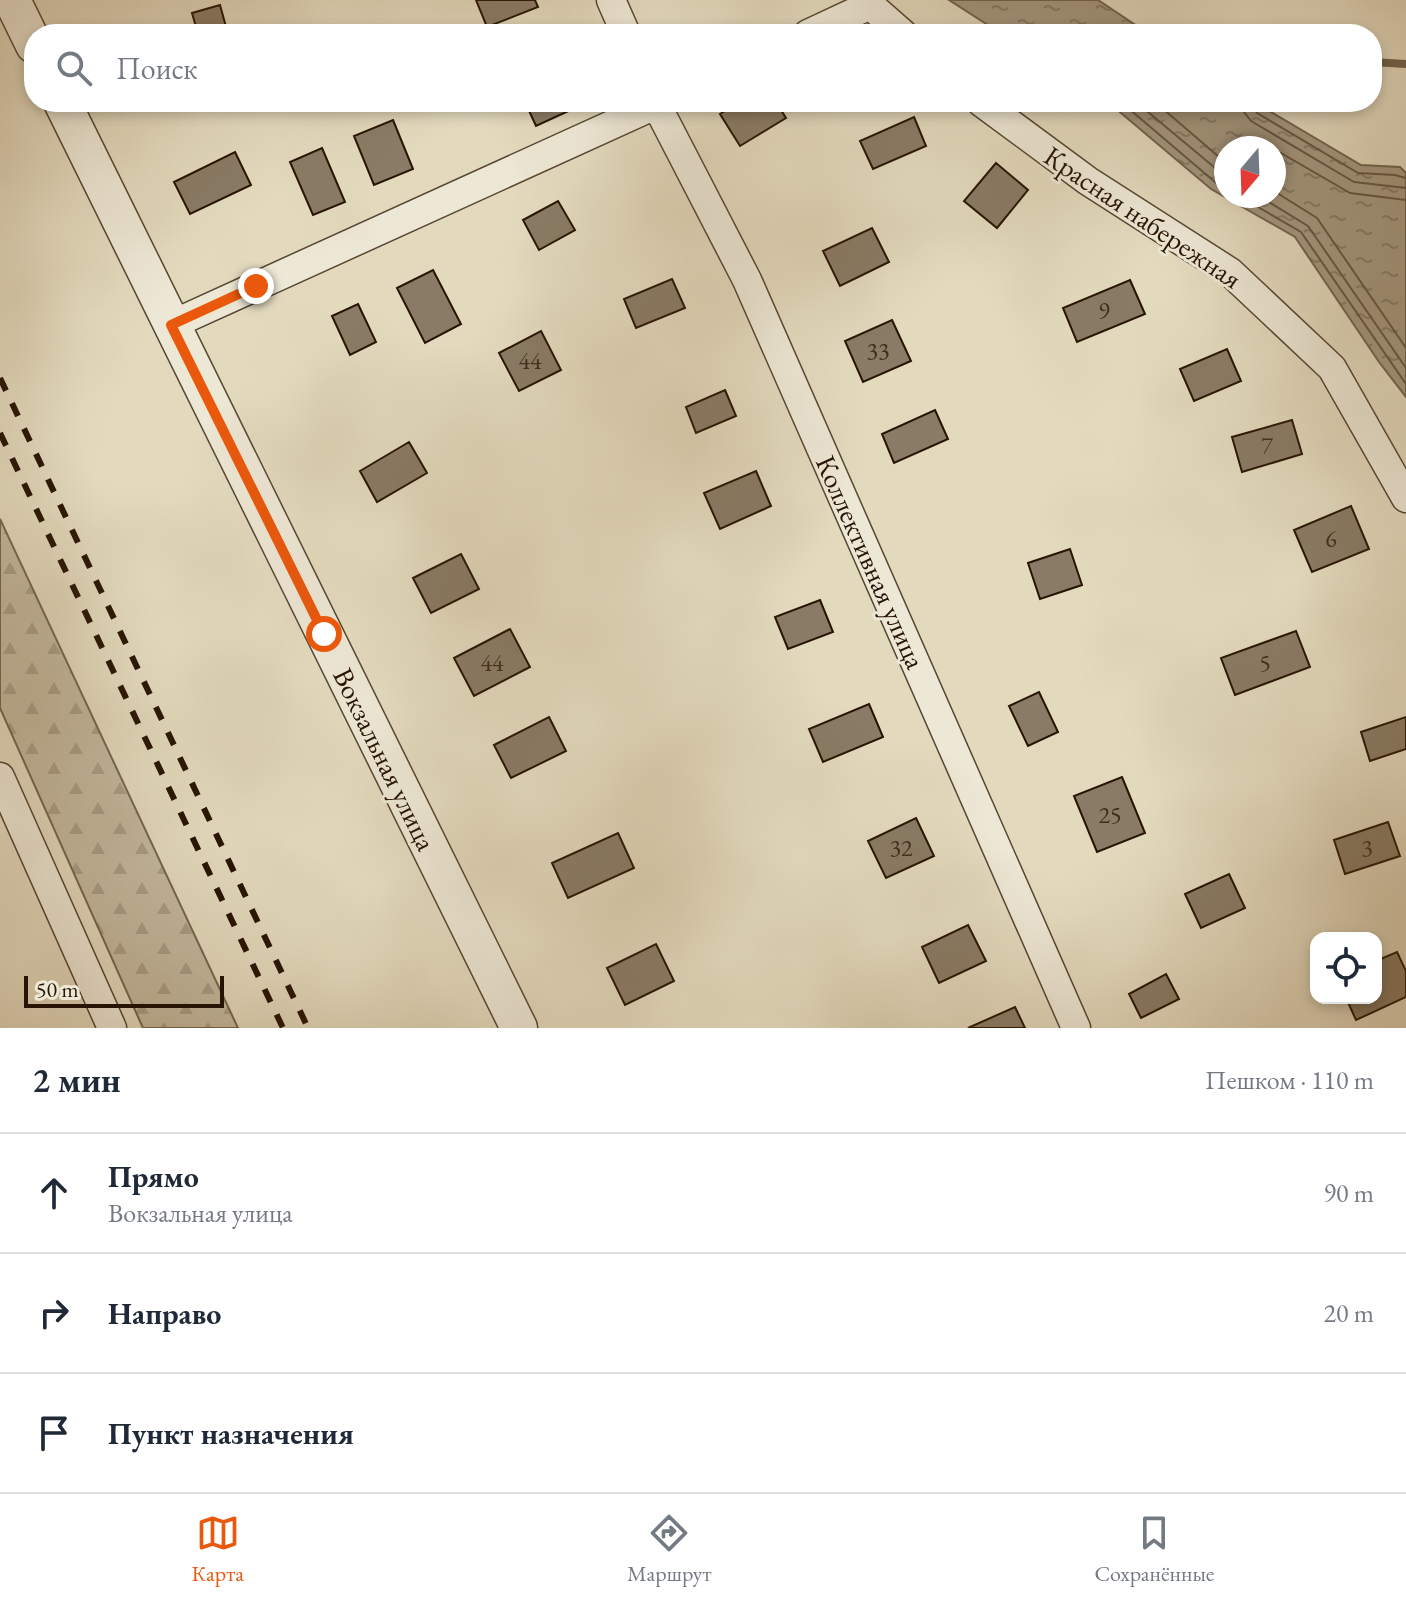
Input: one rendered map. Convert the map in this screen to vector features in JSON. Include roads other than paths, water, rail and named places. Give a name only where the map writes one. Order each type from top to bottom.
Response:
[{"type":"street","points":[[12,0],[24,25]]},
{"type":"street","points":[[611,0],[622,24]]},
{"type":"street","points":[[827,24],[869,2],[892,24]]},
{"type":"street","name":"Вокзальная улица","points":[[67,112],[519,1028]]},
{"type":"street","points":[[171,325],[638,112]]},
{"type":"street","name":"Коллективная улица","points":[[663,112],[747,280],[1076,1028]]},
{"type":"street","name":"Красная набережная","points":[[995,112],[1088,181],[1230,272],[1332,368],[1406,498]]},
{"type":"street","points":[[0,777],[112,1028]]},
{"type":"water","points":[[949,0],[1098,0],[1134,24],[986,24]]},
{"type":"water","points":[[1120,112],[1271,112],[1361,165],[1400,167],[1406,173],[1406,397],[1295,237],[1244,208],[1286,208],[1286,136],[1214,136],[1214,191]]},
{"type":"waterway","points":[[1382,63],[1406,64]]},
{"type":"railway","points":[[0,378],[308,1028]]},
{"type":"railway","points":[[0,433],[283,1028]]}]
